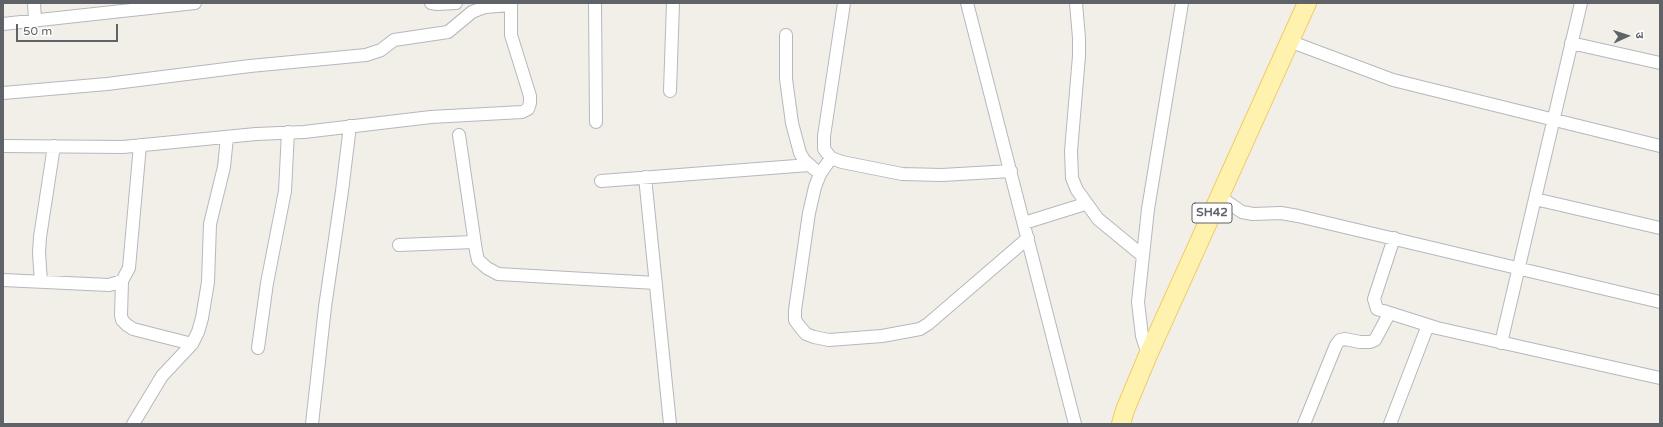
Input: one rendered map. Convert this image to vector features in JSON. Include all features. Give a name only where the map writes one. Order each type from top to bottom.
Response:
[{"type":"main road","name":"SH42","points":[[1121,424],[1125,410],[1148,354],[1307,3]]},
{"type":"street","points":[[34,3],[35,20]]},
{"type":"street","points":[[3,24],[35,20],[99,8],[195,3]]},
{"type":"street","points":[[431,3],[456,3]]},
{"type":"street","points":[[465,3],[465,17]]},
{"type":"street","points":[[595,3],[596,122]]},
{"type":"street","points":[[670,90],[673,3]]},
{"type":"street","points":[[844,3],[824,136],[824,149],[831,158],[842,162],[902,174],[942,175],[1011,171]]},
{"type":"street","points":[[967,3],[1075,424]]},
{"type":"street","points":[[1076,3],[1079,56],[1071,168],[1077,190],[1085,204],[1098,219],[1143,256]]},
{"type":"street","points":[[1148,354],[1142,336],[1138,302],[1148,209],[1182,3]]},
{"type":"street","points":[[1501,342],[1581,3]]},
{"type":"street","points":[[3,93],[107,84],[250,66],[366,55],[382,50],[394,40],[448,32],[472,12],[485,8],[511,4],[512,35],[530,96],[528,109],[522,112],[509,114],[431,116],[350,126],[111,147],[3,146]]},
{"type":"street","points":[[786,35],[786,79],[792,123],[800,153],[809,165],[820,174]]},
{"type":"street","points":[[1289,41],[1393,80],[1660,146]]},
{"type":"street","points":[[1571,43],[1660,63]]},
{"type":"street","points":[[312,424],[325,307],[350,126]]},
{"type":"street","points":[[258,348],[270,270],[285,191],[288,132]]},
{"type":"street","points":[[459,135],[474,242],[478,260],[487,268],[498,274],[656,283]]},
{"type":"street","points":[[133,424],[162,376],[192,344],[198,332],[202,318],[209,270],[210,224],[224,167],[227,137]]},
{"type":"street","points":[[140,145],[129,268],[122,281],[122,320],[134,329],[192,344]]},
{"type":"street","points":[[41,282],[39,253],[40,237],[54,146]]},
{"type":"street","points":[[831,158],[820,174],[815,187],[809,213],[795,310],[795,320],[806,334],[829,340],[904,333],[920,329],[928,324],[1028,238]]},
{"type":"street","points":[[601,181],[809,165]]},
{"type":"street","points":[[645,177],[670,424]]},
{"type":"street","points":[[1220,197],[1242,212],[1253,214],[1282,213],[1293,215],[1660,302]]},
{"type":"street","points":[[1535,199],[1660,228]]},
{"type":"street","points":[[1024,223],[1085,204]]},
{"type":"street","points":[[1394,238],[1374,299],[1377,309],[1428,325],[1660,378]]},
{"type":"street","points":[[399,245],[474,242]]},
{"type":"street","points":[[3,280],[109,285],[122,281]]},
{"type":"street","points":[[1304,424],[1336,345],[1340,340],[1345,339],[1360,342],[1370,342],[1375,340],[1389,314]]},
{"type":"street","points":[[1390,424],[1428,325]]}]
